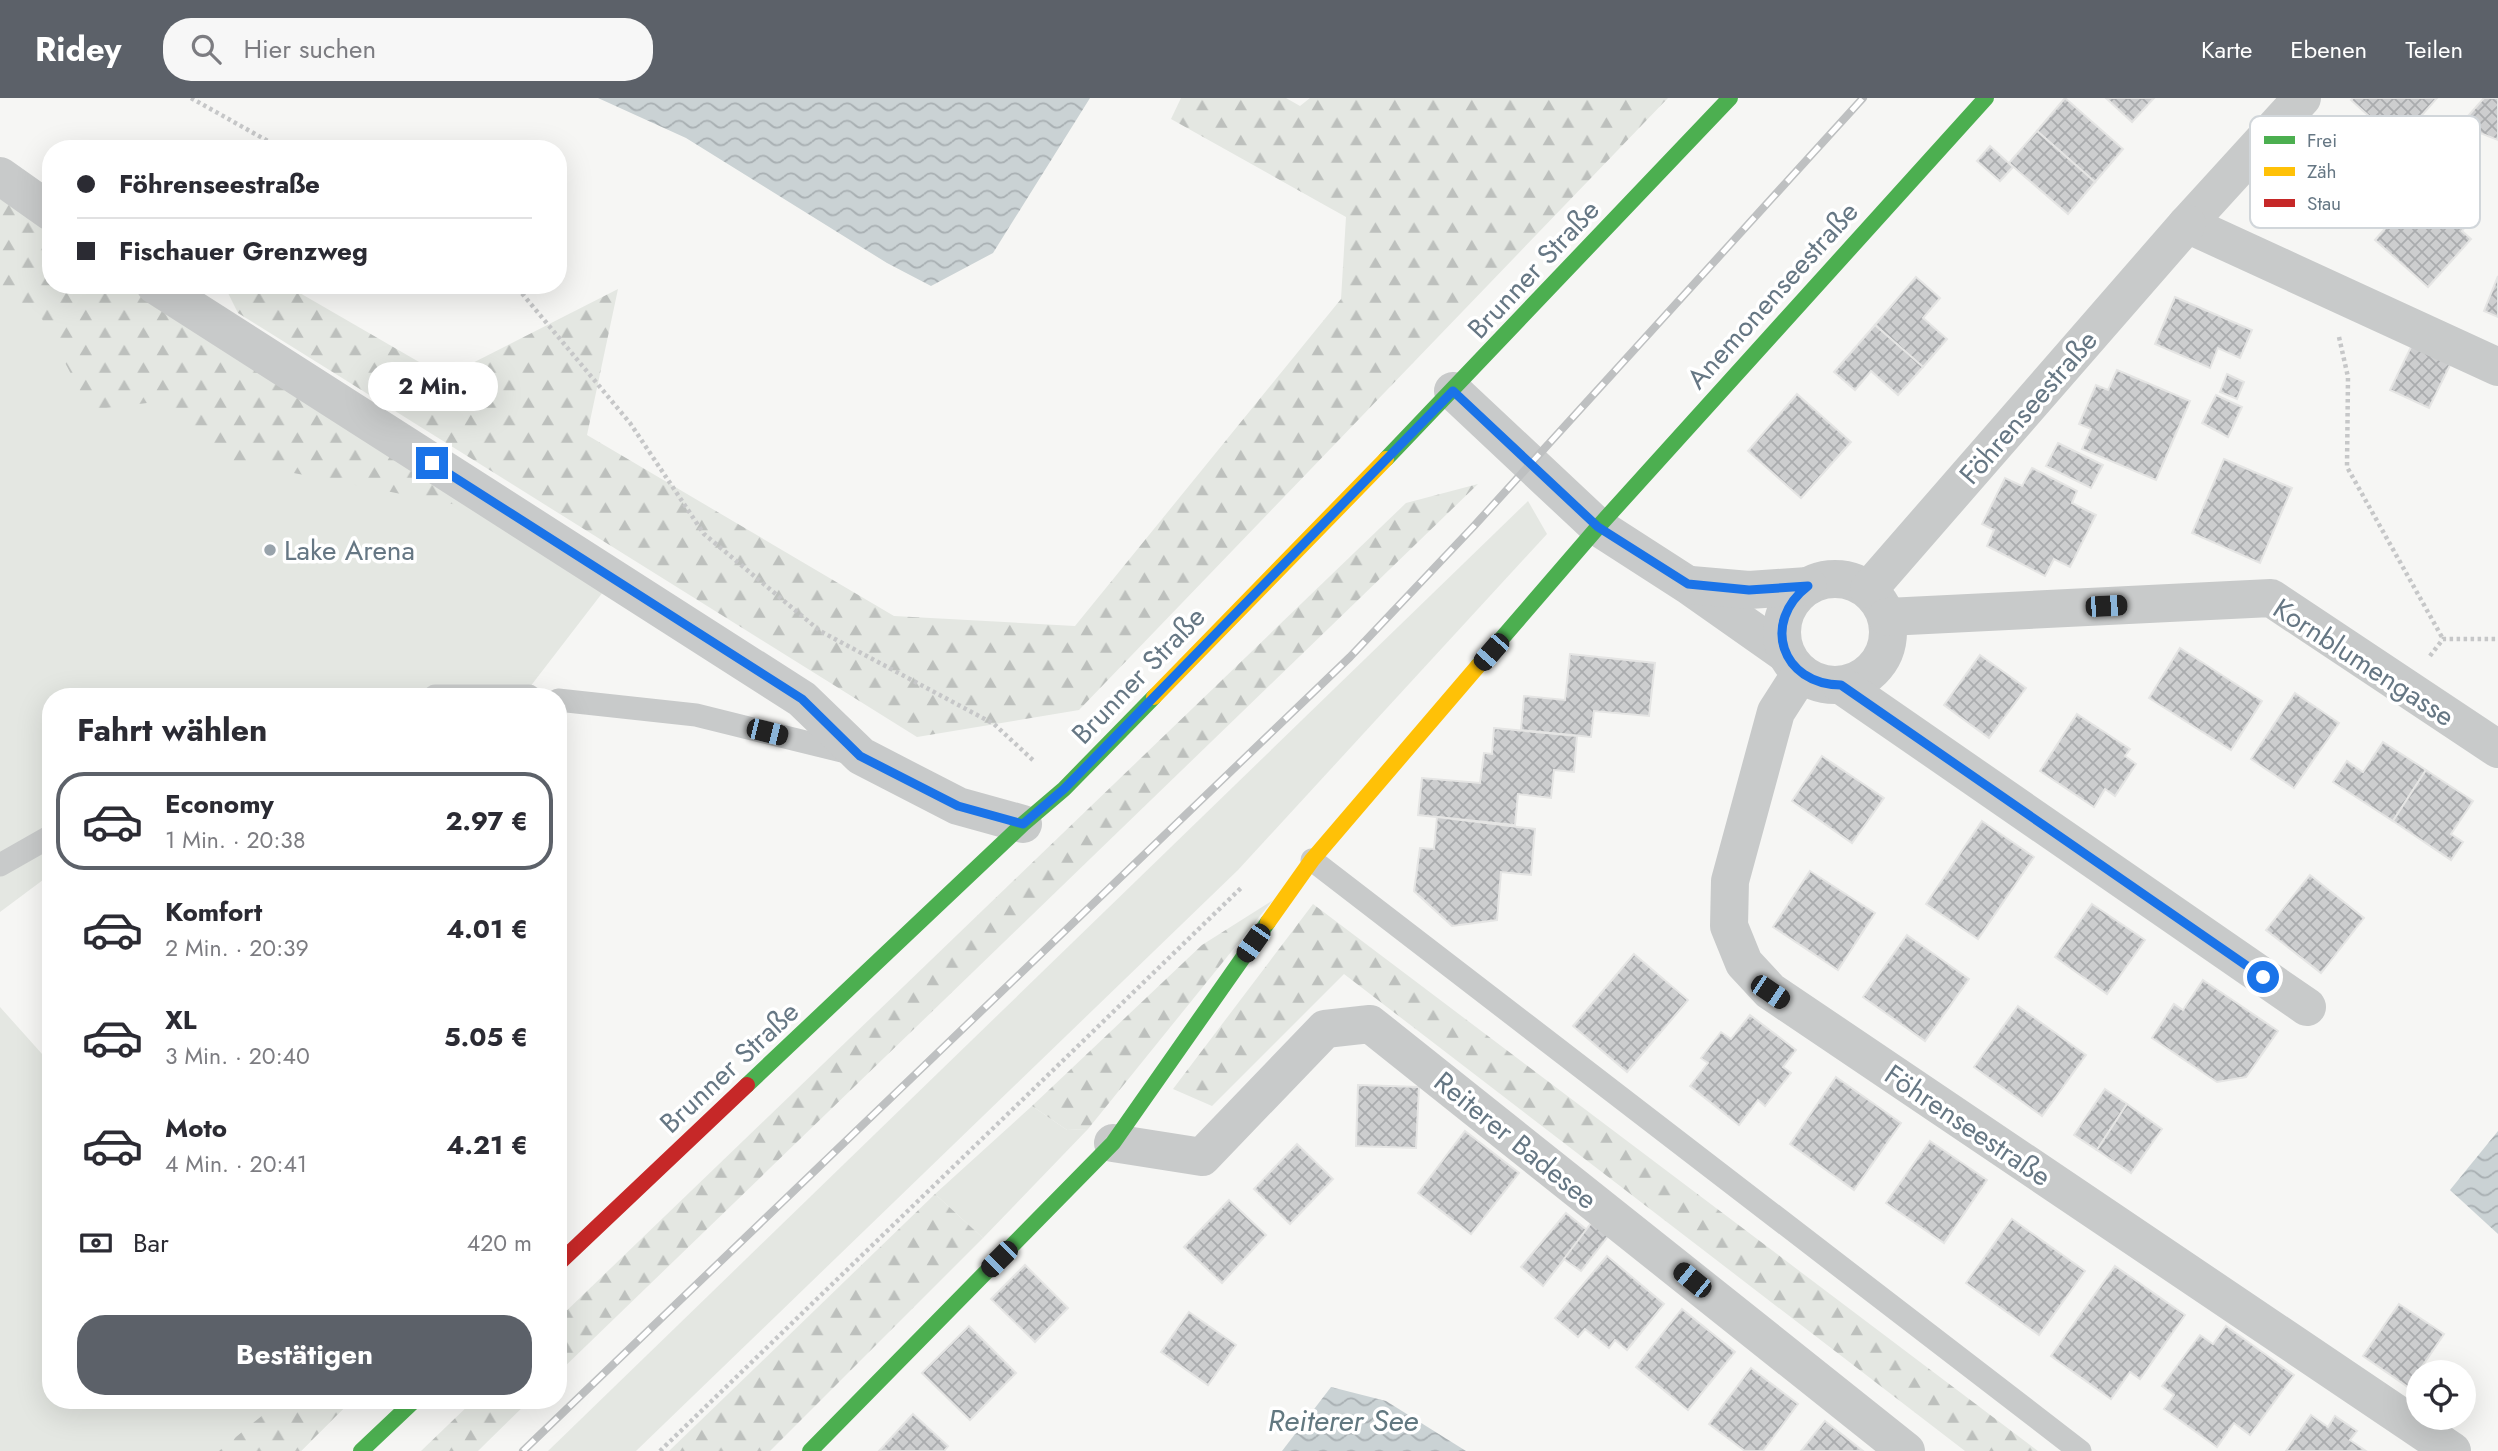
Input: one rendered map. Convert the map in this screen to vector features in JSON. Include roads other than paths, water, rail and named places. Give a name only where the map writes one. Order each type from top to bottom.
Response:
[{"type":"street","name":"Brunner Straße","points":[[567,1255],[1023,824],[1064,789],[1453,391],[1730,98]]},
{"type":"street","name":"Anemonenseestraße","points":[[1598,527],[1986,98]]},
{"type":"street","name":"Föhrenseestraße","points":[[2286,116],[2302,98]]},
{"type":"street","name":"Föhrenseestraße","points":[[1878,603],[2187,224],[2250,155]]},
{"type":"street","points":[[0,176],[42,206]]},
{"type":"street","points":[[2187,224],[2498,366]]},
{"type":"street","points":[[169,294],[802,699],[860,756],[958,806],[1023,824]]},
{"type":"street","points":[[1453,391],[1598,527],[1688,584],[1793,663],[1812,681],[1841,685],[1859,680],[1874,669],[1884,654],[1888,636],[1878,603],[1854,582],[1839,578],[1822,579],[1795,595],[1782,624],[1793,663]]},
{"type":"street","points":[[810,1451],[1113,1143],[1312,860],[1598,527]]},
{"type":"street","points":[[1688,584],[1749,590],[1808,586]]},
{"type":"street","name":"Kornblumengasse","points":[[1878,603],[2271,597],[2498,749]]},
{"type":"street","name":"Föhrenseestraße","points":[[1793,663],[1776,712],[1730,881],[1729,926],[1744,962],[1770,992],[2452,1451]]},
{"type":"street","points":[[1841,685],[2307,1007]]},
{"type":"street","name":"Reiterer Badesee","points":[[1113,1143],[1202,1157],[1325,1029],[1370,1024],[1906,1451]]},
{"type":"street","points":[[361,1451],[405,1409]]},
{"type":"lane","points":[[567,701],[696,715],[860,756]]},
{"type":"lane","points":[[0,865],[42,841]]},
{"type":"lane","points":[[1312,860],[2080,1451]]},
{"type":"water","points":[[598,98],[1090,98],[993,253],[931,286],[887,263],[686,138]]},
{"type":"water","points":[[2498,1131],[2498,1234],[2450,1190]]},
{"type":"water","name":"Reiterer See","points":[[1331,1387],[1386,1401],[1466,1451],[1282,1451]]},
{"type":"railway","points":[[567,1409],[1350,657],[1474,526],[1863,98]]},
{"type":"railway","points":[[523,1451],[567,1409]]},
{"type":"place","name":"Lake Arena","points":[[270,550]]}]
